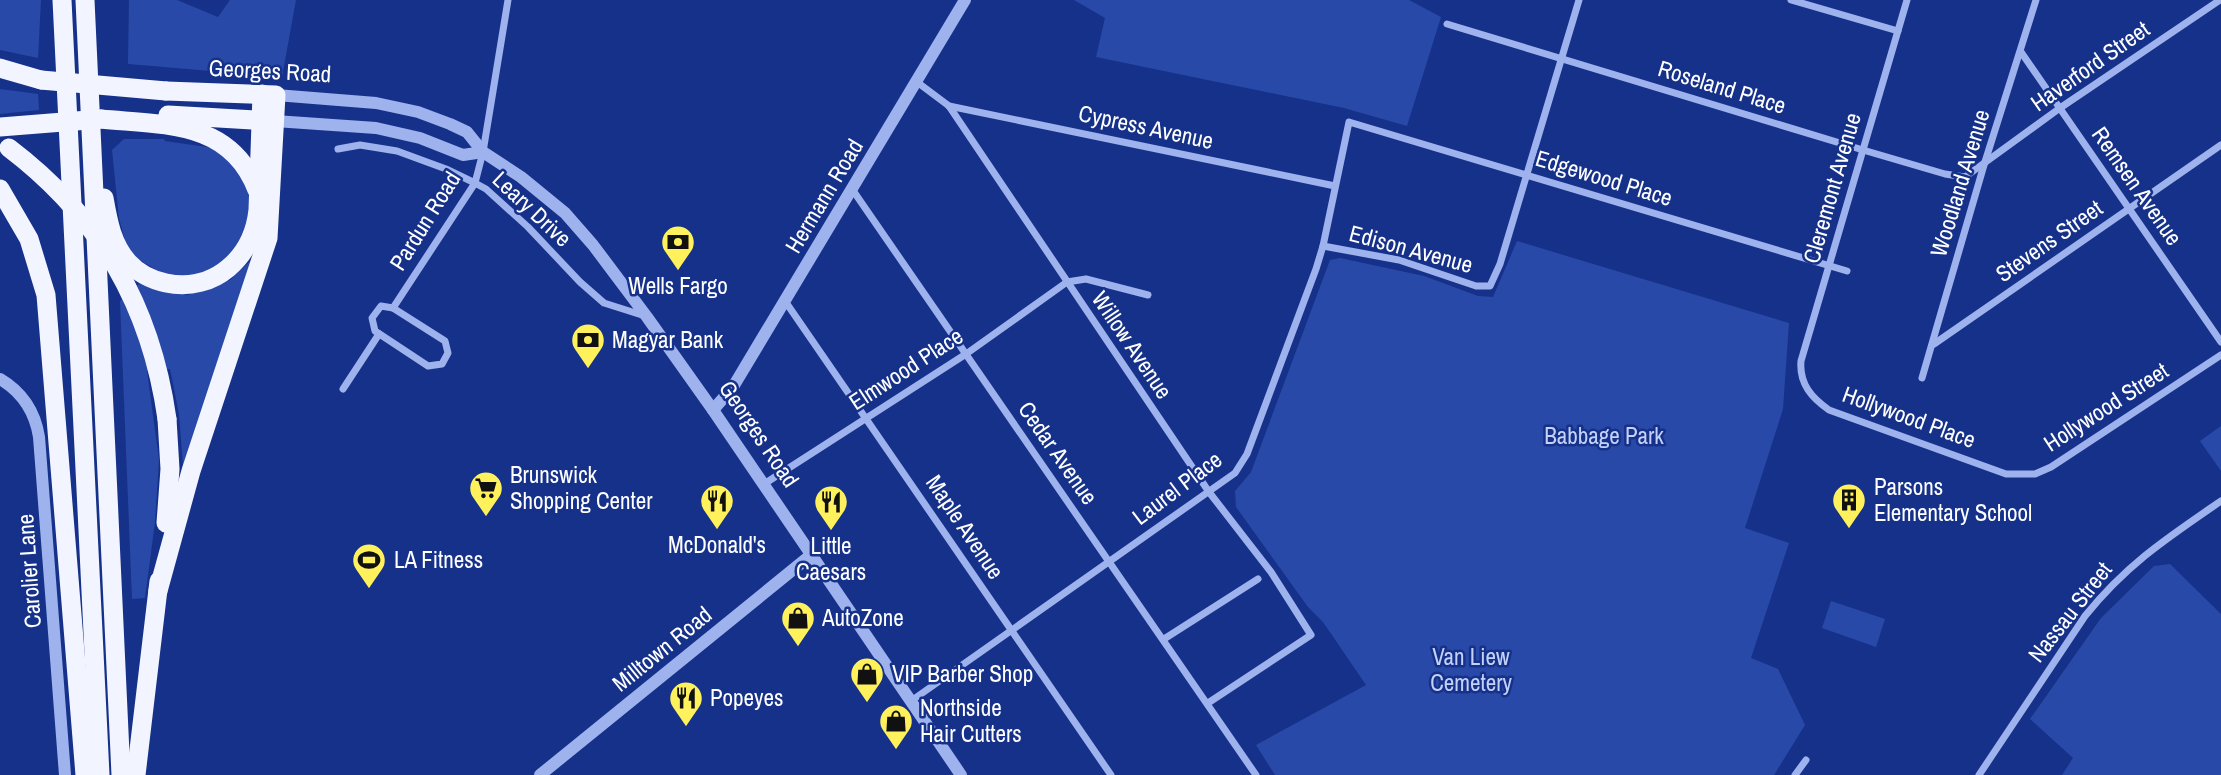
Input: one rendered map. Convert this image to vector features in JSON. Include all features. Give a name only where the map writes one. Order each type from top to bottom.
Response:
[{"type":"highway","points":[[51,0],[52,33],[67,101]]},
{"type":"highway","points":[[62,0],[100,775]]},
{"type":"highway","points":[[85,0],[121,775]]},
{"type":"highway","points":[[0,68],[41,79]]},
{"type":"highway","points":[[0,74],[41,79]]},
{"type":"highway","name":"Georges Road","points":[[41,79],[166,91],[269,95]]},
{"type":"highway","points":[[158,591],[191,471],[268,238],[269,95]]},
{"type":"highway","points":[[0,127],[101,120],[168,120],[226,146],[242,162],[258,193]]},
{"type":"highway","name":"Georges Road","points":[[168,120],[268,120]]},
{"type":"highway","points":[[92,141],[114,241],[133,267],[159,281],[178,285],[199,283],[228,269],[240,257],[253,235],[268,120]]},
{"type":"highway","points":[[4,144],[39,172],[89,225],[117,268],[139,310],[155,354],[167,419],[169,484],[136,775]]},
{"type":"highway","points":[[0,189],[29,239],[46,295],[85,775]]},
{"type":"street","name":"Pardun Road","points":[[394,308],[475,183],[483,152],[508,0]]},
{"type":"street","name":"Hermann Road","points":[[713,410],[733,387],[965,0]]},
{"type":"street","points":[[1527,174],[1579,0]]},
{"type":"street","points":[[1791,0],[1898,31]]},
{"type":"street","name":"Cleremont Avenue","points":[[1805,387],[1801,379],[1801,361],[1907,0]]},
{"type":"street","name":"Woodland Avenue","points":[[1922,378],[1934,345],[1984,165],[2036,0]]},
{"type":"street","name":"Haverford Street","points":[[1984,165],[2060,108],[2220,0]]},
{"type":"street","name":"Roseland Place","points":[[1447,23],[1945,174],[1965,177],[1984,165]]},
{"type":"street","name":"Remsen Avenue","points":[[2021,52],[2221,342]]},
{"type":"street","name":"Willow Avenue","points":[[917,82],[949,106],[1209,492],[1271,572],[1311,635],[1208,703]]},
{"type":"street","name":"Georges Road","points":[[269,95],[357,100],[418,112],[467,132],[483,152],[521,177],[565,213],[647,317],[713,410],[961,775]]},
{"type":"street","name":"Cypress Avenue","points":[[949,106],[1335,186]]},
{"type":"street","name":"Georges Road","points":[[268,120],[376,128],[420,138],[463,155],[483,152]]},
{"type":"street","name":"Edgewood Place","points":[[1349,122],[1847,271]]},
{"type":"street","name":"Laurel Place","points":[[910,701],[1234,473],[1247,454],[1303,308],[1323,246],[1349,122]]},
{"type":"street","name":"Leary Drive","points":[[338,149],[360,145],[397,151],[475,183],[528,227],[580,282],[604,303],[647,317]]},
{"type":"street","name":"Stevens Street","points":[[1934,345],[2221,145]]},
{"type":"street","name":"Edison Avenue","points":[[1323,246],[1399,260],[1476,286],[1490,286],[1500,264],[1527,174]]},
{"type":"street","name":"Cedar Avenue","points":[[852,189],[1256,774]]},
{"type":"street","points":[[1067,282],[1086,279],[1148,295]]},
{"type":"street","name":"Elmwood Place","points":[[764,484],[966,354],[1067,282]]},
{"type":"street","name":"Maple Avenue","points":[[785,301],[1111,775]]},
{"type":"street","points":[[381,306],[394,308],[444,341],[448,349],[446,359],[436,366],[428,366],[379,334],[371,323],[374,313],[381,306]]},
{"type":"street","points":[[343,389],[379,334]]},
{"type":"street","name":"Hollywood Street","points":[[2007,474],[2035,474],[2051,467],[2221,355]]},
{"type":"street","name":"Carolier Lane","points":[[0,379],[25,401],[34,418],[39,437],[65,775]]},
{"type":"street","name":"Hollywood Place","points":[[1805,387],[1829,410],[2007,474]]},
{"type":"street","name":"Nassau Street","points":[[1979,775],[2085,616],[2110,586],[2139,558],[2221,501]]},
{"type":"street","name":"Milltown Road","points":[[540,775],[811,555]]},
{"type":"street","points":[[1164,639],[1258,579]]},
{"type":"street","points":[[1795,775],[1805,760]]},
{"type":"green space","points":[[0,0],[41,0],[38,58],[0,50]]},
{"type":"green space","points":[[129,0],[177,0],[218,17],[230,0],[296,0],[282,77],[128,64]]},
{"type":"green space","points":[[1074,0],[1409,0],[1441,17],[1407,126],[1344,108],[1096,57],[1105,18]]},
{"type":"green space","points":[[0,89],[38,94],[39,110],[0,114]]},
{"type":"green space","points":[[124,139],[164,139],[221,149],[247,179],[251,210],[240,248],[203,275],[167,276],[134,257],[125,241],[119,218],[112,150]]},
{"type":"green space","name":"Babbage Park","points":[[1517,241],[1789,323],[1783,409],[1745,528],[1789,543],[1751,658],[1778,669],[1805,725],[1774,775],[1275,775],[1256,745],[1366,685],[1323,622],[1308,607],[1236,507],[1235,491],[1251,472],[1330,260],[1340,258],[1424,276],[1478,296],[1493,297]]},
{"type":"green space","points":[[260,252],[183,467],[179,414],[170,369],[147,371],[159,460],[155,522],[145,598],[132,599],[120,301],[140,283],[187,295],[230,280]]},
{"type":"green space","points":[[2221,426],[2221,471],[2200,441]]},
{"type":"green space","points":[[2170,564],[2221,614],[2221,775],[2062,775],[2073,758],[2030,719],[2101,618],[2154,566]]},
{"type":"green space","points":[[1831,601],[1885,619],[1876,647],[1822,628]]},
{"type":"place","name":"Wells Fargo","points":[[678,272]]},
{"type":"place","name":"Magyar Bank","points":[[588,370]]},
{"type":"place","name":"Brunswick Shopping Center","points":[[486,518]]},
{"type":"place","name":"Parsons Elementary School","points":[[1849,530]]},
{"type":"place","name":"McDonald's","points":[[717,531]]},
{"type":"place","name":"Little Caesars","points":[[831,532]]},
{"type":"place","name":"LA Fitness","points":[[369,590]]},
{"type":"place","name":"AutoZone","points":[[798,648]]},
{"type":"place","name":"VIP Barber Shop","points":[[867,704]]},
{"type":"place","name":"Popeyes","points":[[686,728]]},
{"type":"place","name":"Northside Hair Cutters","points":[[896,751]]},
{"type":"park label","name":"Van Liew Cemetery","points":[[1471,670]]}]
